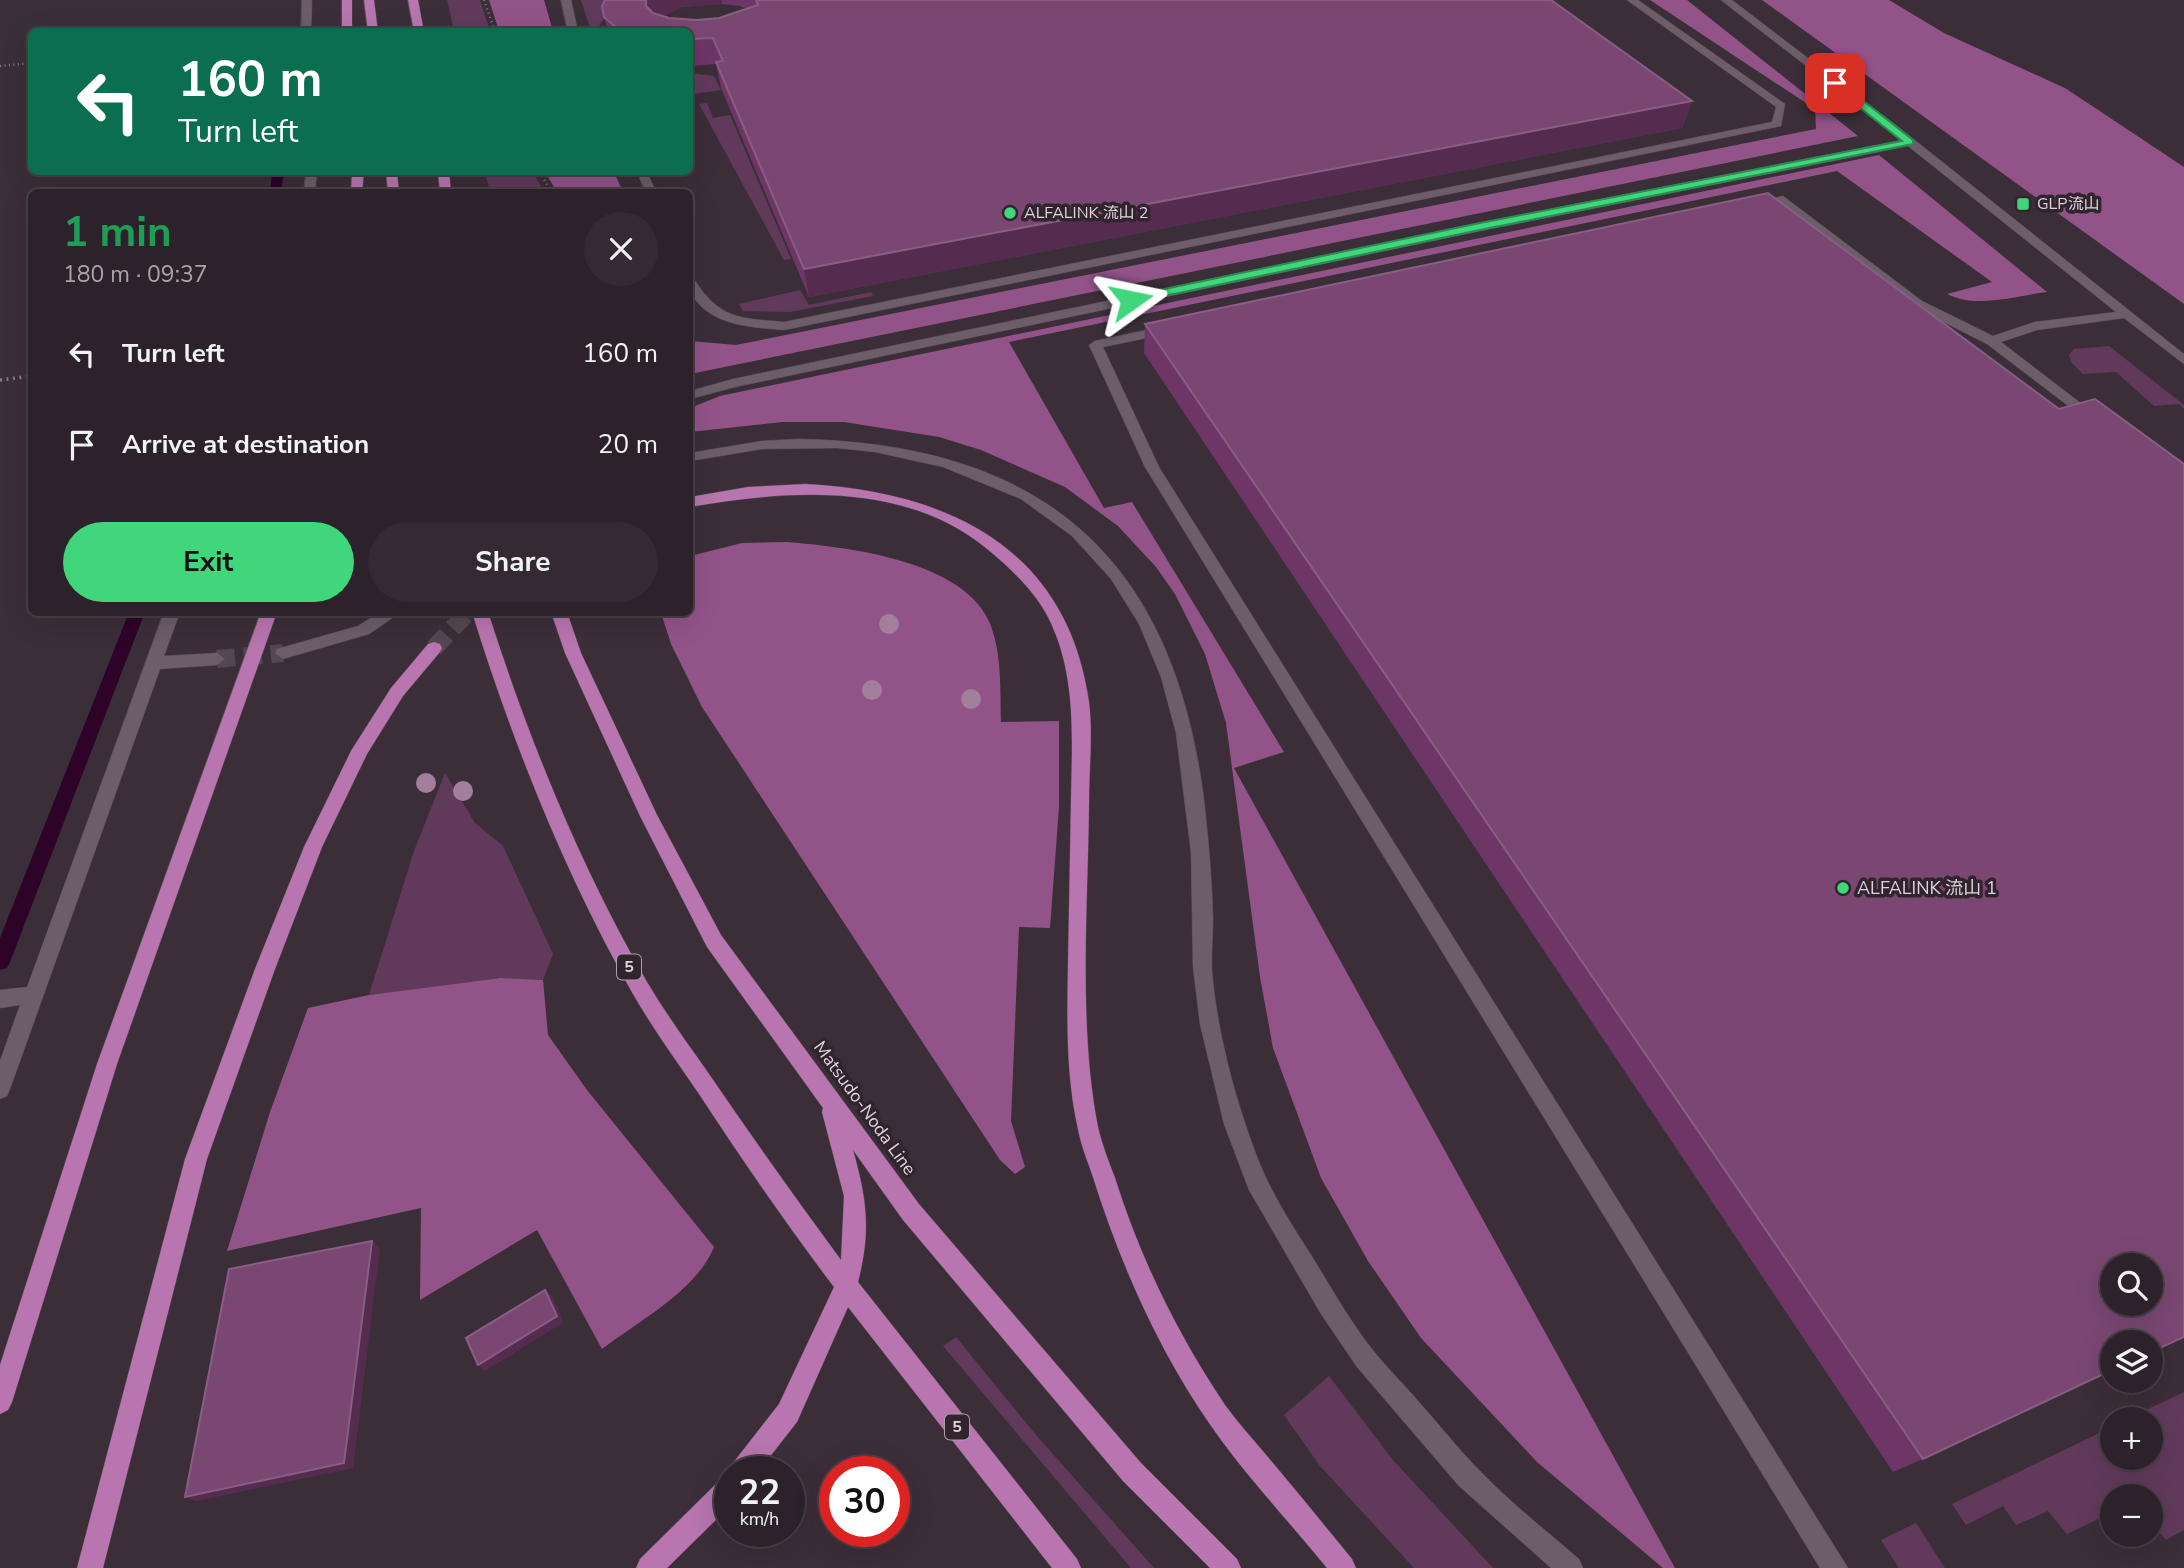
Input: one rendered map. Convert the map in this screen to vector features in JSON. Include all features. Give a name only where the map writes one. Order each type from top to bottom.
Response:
[{"type":"main road","points":[[347,0],[347,28]]},
{"type":"main road","points":[[369,0],[372,28]]},
{"type":"main road","points":[[413,0],[418,28]]},
{"type":"main road","points":[[693,501],[722,495],[791,488],[848,491],[901,502],[957,521],[995,547],[1035,584],[1056,618],[1072,658],[1081,705],[1077,1042],[1088,1129],[1119,1226],[1168,1333],[1218,1415],[1343,1568]]},
{"type":"main road","points":[[0,1402],[107,1065],[267,616]]},
{"type":"main road","name":"5","points":[[481,616],[500,678],[577,863],[633,976],[739,1140],[846,1286],[1069,1568]]},
{"type":"main road","name":"Matsudo-Noda Line","points":[[560,616],[573,653],[638,791],[714,941],[911,1212],[1132,1472],[1228,1568]]},
{"type":"main road","points":[[90,1568],[196,1159],[265,969],[313,847],[360,751],[397,692],[433,648]]},
{"type":"main road","points":[[754,1456],[788,1413],[846,1286],[854,1254],[855,1196],[830,1102]]},
{"type":"main road","points":[[649,1568],[714,1504]]},
{"type":"street","points":[[306,28],[307,0]]},
{"type":"street","points":[[566,0],[572,28]]},
{"type":"street","points":[[693,289],[697,299],[730,320],[784,326],[1777,124],[1781,106],[1632,0]]},
{"type":"street","points":[[1726,0],[2184,360]]},
{"type":"street","points":[[693,394],[747,380],[1462,230],[1910,142]]},
{"type":"street","points":[[1738,207],[1779,198],[1918,304],[1992,341],[2107,429]]},
{"type":"street","points":[[1992,341],[2035,326],[2126,314]]},
{"type":"street","points":[[1177,328],[1095,345],[1152,467],[1835,1568]]},
{"type":"street","points":[[693,456],[747,446],[791,443],[847,446],[934,460],[968,471],[1025,496],[1087,542],[1115,572],[1137,601],[1164,660],[1184,728],[1197,822],[1203,915],[1203,974],[1223,1083],[1251,1172],[1291,1244],[1355,1346],[1469,1478],[1570,1568]]},
{"type":"street","points":[[0,1089],[171,616]]},
{"type":"street","points":[[283,653],[363,630],[386,616]]},
{"type":"street","points":[[154,663],[217,659]]},
{"type":"street","points":[[3,999],[32,995]]},
{"type":"path","points":[[484,0],[494,28]]},
{"type":"path","points":[[0,66],[28,63]]},
{"type":"path","points":[[0,380],[28,376]]},
{"type":"shaded area","points":[[447,0],[480,0],[489,28],[453,28]]},
{"type":"shaded area","points":[[489,0],[544,0],[552,28],[498,28]]},
{"type":"shaded area","points":[[581,0],[629,0],[607,14],[598,28],[590,28]]},
{"type":"shaded area","points":[[1650,0],[1687,0],[1858,136],[693,373],[693,341],[736,345],[1816,129],[1815,109]]},
{"type":"shaded area","points":[[1762,0],[1889,0],[1944,33],[2065,88],[2184,167],[2184,304]]},
{"type":"shaded area","points":[[693,73],[714,76],[721,90],[694,94]]},
{"type":"shaded area","points":[[707,103],[713,118],[730,115],[791,259],[784,260],[699,104]]},
{"type":"shaded area","points":[[1879,155],[2047,292],[1983,301],[1970,301],[1947,294],[1992,282],[1837,171],[1009,342],[1104,508],[1132,502],[1284,752],[1234,768],[1675,1568],[1663,1568],[1537,1462],[1421,1338],[1368,1261],[1321,1178],[1273,1048],[1260,977],[1226,723],[1205,654],[1175,594],[1156,567],[1118,526],[1065,487],[981,450],[939,437],[844,422],[783,422],[693,432],[693,407],[720,396]]},
{"type":"shaded area","points":[[486,175],[535,175],[542,189],[489,189]]},
{"type":"shaded area","points":[[547,175],[615,175],[622,189],[555,189]]},
{"type":"shaded area","points":[[800,290],[809,305],[871,292],[873,296],[790,312],[743,311],[739,304]]},
{"type":"shaded area","points":[[2109,346],[2184,405],[2184,409],[2179,404],[2154,406],[2116,372],[2083,374],[2072,363],[2069,355],[2074,349]]},
{"type":"shaded area","points":[[787,542],[871,553],[931,572],[957,586],[978,604],[995,638],[999,662],[1001,722],[1059,721],[1059,807],[1050,928],[1019,927],[1011,1121],[1025,1167],[1015,1174],[1000,1160],[702,707],[671,644],[662,616],[693,616],[693,555],[742,543]]},
{"type":"shaded area","points":[[445,773],[475,823],[503,846],[553,954],[543,980],[500,978],[369,995],[414,851]]},
{"type":"shaded area","points":[[500,978],[543,980],[548,1035],[587,1090],[714,1247],[706,1263],[681,1291],[602,1349],[537,1230],[420,1300],[421,1208],[227,1251],[270,1112],[308,1008],[369,995]]},
{"type":"shaded area","points":[[956,1337],[1036,1435],[1154,1568],[1131,1568],[943,1346]]},
{"type":"shaded area","points":[[1329,1376],[1392,1459],[1493,1568],[1414,1568],[1320,1466],[1284,1415]]},
{"type":"shaded area","points":[[2184,1392],[2184,1530],[2166,1540],[2163,1537],[2163,1484],[2100,1484],[2100,1518],[2067,1534],[2048,1511],[2016,1525],[2003,1506],[1966,1525],[1952,1504],[2100,1433],[2100,1470],[2163,1470],[2163,1407],[2152,1407]]},
{"type":"shaded area","points":[[1916,1523],[1945,1568],[1899,1568],[1881,1540]]},
{"type":"building","name":"ALFALINK 流山 2","points":[[605,0],[646,0],[646,6],[653,13],[669,18],[697,20],[719,18],[758,5],[756,0],[1551,0],[1692,101],[804,269],[716,62],[723,61],[713,38],[693,39],[693,28],[617,28],[604,17],[602,6]]},
{"type":"building","name":"ALFALINK 流山 1","points":[[1768,193],[2059,409],[2095,399],[2184,464],[2184,1337],[2163,1347],[2163,1330],[2100,1330],[2100,1376],[1923,1459],[1145,324]]},
{"type":"building","points":[[372,1241],[344,1463],[185,1497],[229,1269]]},
{"type":"building","points":[[545,1290],[557,1316],[478,1365],[466,1338]]},
{"type":"waterway","points":[[276,189],[278,175]]},
{"type":"waterway","points":[[0,962],[135,616]]},
{"type":"tunnel","points":[[434,648],[464,616]]},
{"type":"tunnel","points":[[217,659],[283,653]]},
{"type":"place","name":"GLP流山","points":[[2023,204]]},
{"type":"place","name":"ALFALINK 流山 2","points":[[1010,213]]},
{"type":"place","name":"ALFALINK 流山 1","points":[[1843,888]]},
{"type":"route","points":[[1131,300],[1475,228],[1910,142],[1835,83]]}]
